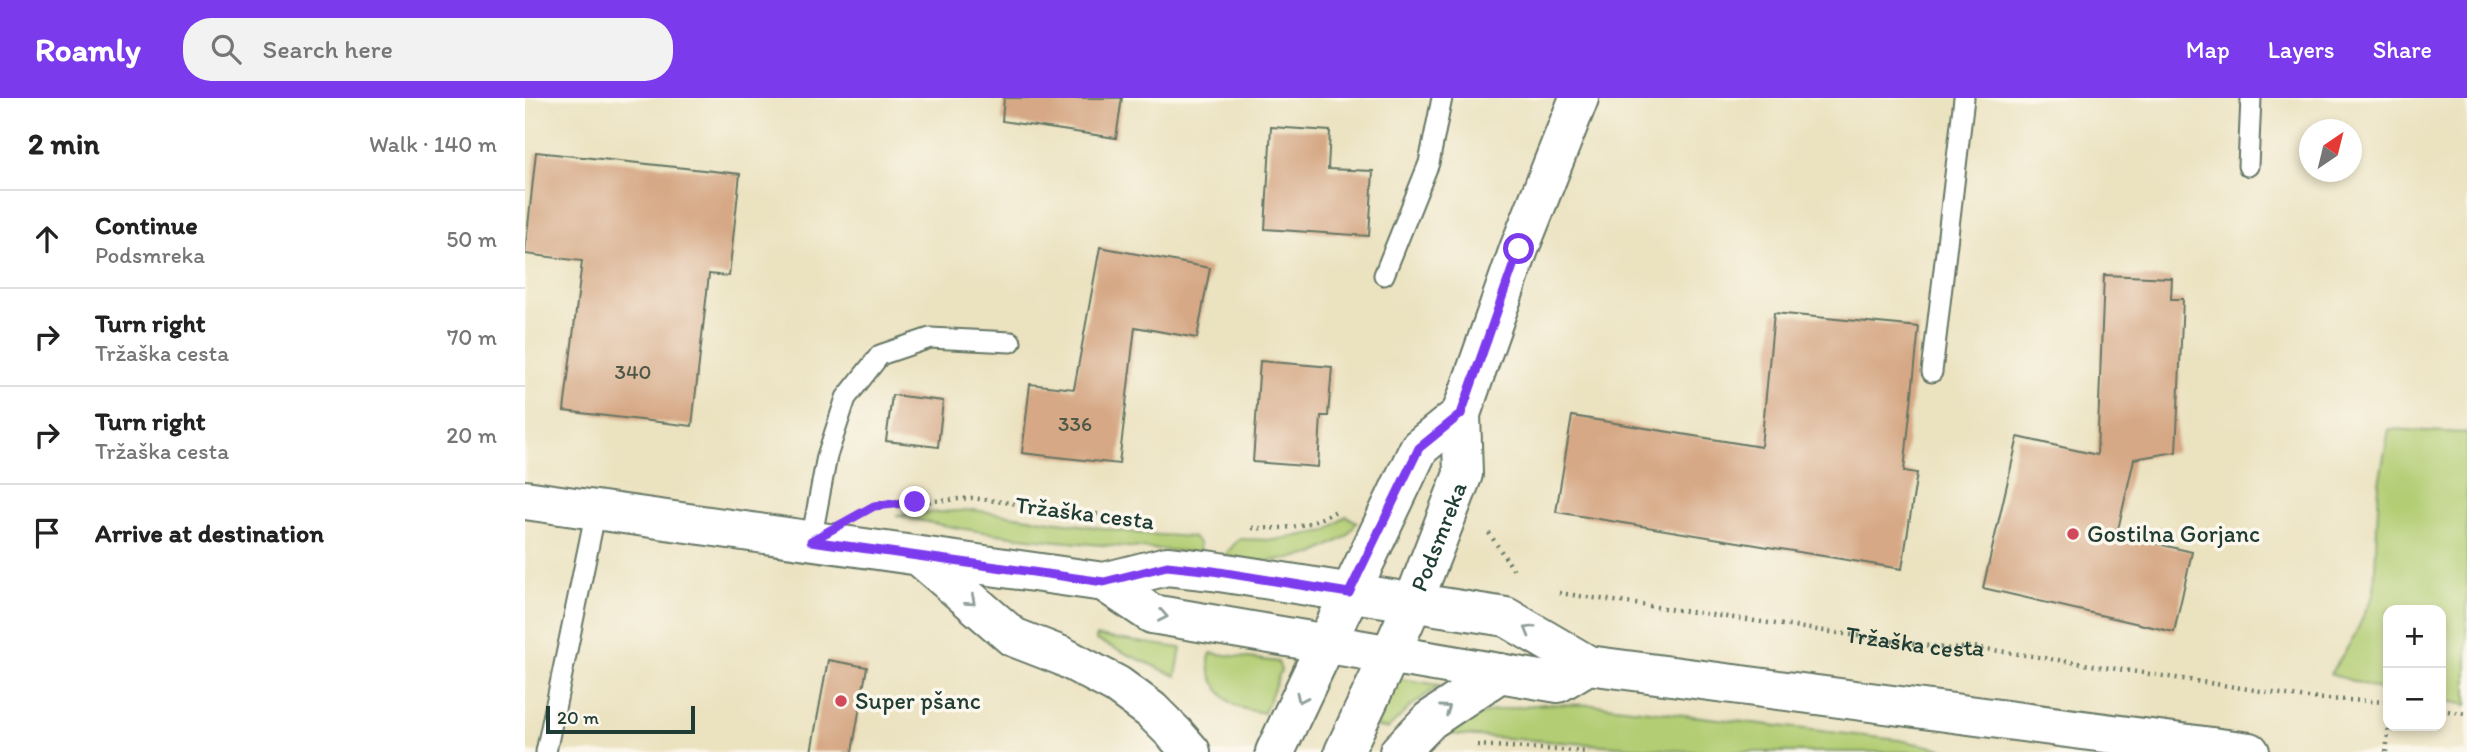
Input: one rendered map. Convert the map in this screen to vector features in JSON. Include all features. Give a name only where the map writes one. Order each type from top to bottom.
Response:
[{"type":"main road","name":"Podsmreka","points":[[1343,752],[1413,603],[1463,474],[1461,414],[1519,249],[1579,98]]},
{"type":"main road","name":"Podsmreka","points":[[1275,752],[1419,448],[1461,414]]},
{"type":"main road","name":"Tržaška cesta","points":[[525,500],[1104,582],[1167,566],[1213,571],[1506,617],[1588,664],[2250,752]]},
{"type":"main road","points":[[919,556],[1013,637],[1062,656],[1117,685],[1151,710],[1183,743]]},
{"type":"main road","name":"Tržaška cesta","points":[[1104,582],[1152,614],[1390,656],[1558,683],[1588,664]]},
{"type":"main road","points":[[1399,752],[1430,720],[1500,673]]},
{"type":"main road","points":[[2143,737],[2178,752]]},
{"type":"lane","points":[[1384,275],[1429,163],[1442,98]]},
{"type":"lane","points":[[1932,372],[1964,98]]},
{"type":"lane","points":[[2248,166],[2251,98]]},
{"type":"lane","points":[[811,541],[827,456],[846,398],[880,355],[930,338],[1011,342]]},
{"type":"lane","points":[[546,752],[596,510]]},
{"type":"path","name":"Tržaška cesta","points":[[887,505],[972,498],[1151,521]]},
{"type":"path","points":[[1242,529],[1284,529],[1317,522],[1342,508]]},
{"type":"path","points":[[1486,529],[1518,577]]},
{"type":"path","name":"Tržaška cesta","points":[[1549,592],[1950,649],[1973,647],[2307,698],[2383,702]]},
{"type":"path","points":[[2446,711],[2467,714]]},
{"type":"path","points":[[2386,752],[2388,731]]},
{"type":"path","points":[[1476,745],[1589,752]]},
{"type":"green space","points":[[2389,429],[2467,433],[2467,705],[2446,701],[2446,605],[2383,605],[2383,690],[2330,674],[2353,639],[2374,593],[2379,483]]},
{"type":"green space","points":[[973,510],[1144,534],[1193,537],[1199,543],[1200,553],[1010,536],[896,515]]},
{"type":"green space","points":[[1346,516],[1357,522],[1346,537],[1314,554],[1265,562],[1224,556],[1239,539],[1274,540],[1327,531]]},
{"type":"green space","points":[[1096,636],[1181,648],[1176,676],[1096,640]]},
{"type":"green space","points":[[1211,653],[1278,662],[1281,670],[1264,713],[1239,707],[1224,696],[1211,675]]},
{"type":"green space","points":[[1396,678],[1440,685],[1411,706],[1388,729],[1376,727]]},
{"type":"green space","points":[[1543,704],[1598,705],[1899,740],[1958,752],[1700,752],[1447,734],[1480,715]]},
{"type":"building","points":[[1004,98],[1122,98],[1116,138],[1002,121]]},
{"type":"building","points":[[1271,127],[1330,131],[1328,169],[1373,171],[1369,236],[1265,229]]},
{"type":"building","points":[[536,152],[740,174],[729,276],[709,274],[692,426],[564,411],[582,261],[525,254]]},
{"type":"building","points":[[1100,247],[1210,268],[1197,338],[1135,327],[1119,464],[1022,453],[1030,384],[1074,389]]},
{"type":"building","points":[[2104,275],[2172,278],[2171,299],[2183,299],[2176,452],[2134,459],[2117,534],[2192,552],[2174,632],[1983,588],[2018,437],[2097,455]]},
{"type":"building","points":[[1774,313],[1919,327],[1904,471],[1917,473],[1902,569],[1556,512],[1572,416],[1761,447]]},
{"type":"building","points":[[1260,361],[1332,367],[1328,416],[1321,416],[1318,467],[1253,462]]},
{"type":"building","points":[[892,395],[943,401],[938,447],[886,441]]},
{"type":"building","name":"Super pšanc","points":[[828,660],[867,667],[852,752],[811,752]]},
{"type":"place","name":"Gostilna Gorjanc","points":[[2073,534]]},
{"type":"place","name":"Super pšanc","points":[[841,701]]},
{"type":"route","points":[[915,502],[874,506],[811,541],[1104,582],[1167,566],[1349,593],[1419,448],[1461,414],[1519,249]]}]
